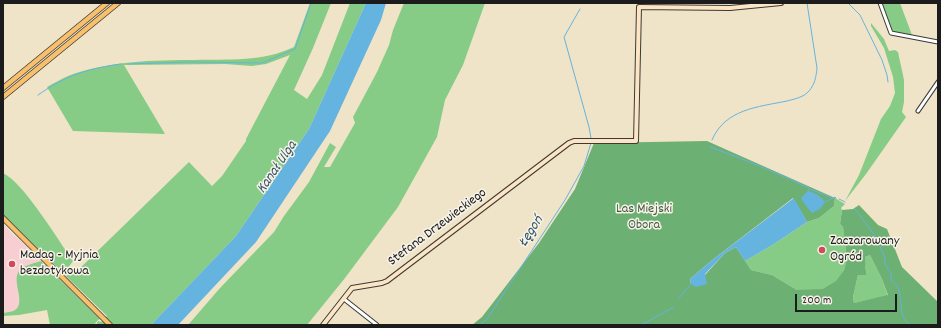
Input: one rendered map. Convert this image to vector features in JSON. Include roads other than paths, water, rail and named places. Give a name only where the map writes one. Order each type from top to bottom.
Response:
[{"type":"main road","points":[[3,88],[107,3]]},
{"type":"main road","points":[[3,97],[118,3]]},
{"type":"main road","points":[[3,218],[110,325]]},
{"type":"street","name":"Stefana Drzewieckiego","points":[[323,325],[352,288],[382,284],[387,281],[569,142],[636,141],[638,7],[730,8],[781,3]]},
{"type":"street","points":[[880,3],[891,33],[938,42]]},
{"type":"street","points":[[918,111],[938,82]]},
{"type":"street","points":[[344,299],[377,325]]},
{"type":"water","points":[[366,3],[386,3],[381,20],[330,131],[256,242],[178,325],[151,325],[236,236],[309,129]]},
{"type":"water","points":[[808,191],[818,195],[825,202],[820,209],[812,213],[801,198]]},
{"type":"water","points":[[794,198],[807,222],[745,261],[736,247],[725,253],[705,274],[707,284],[696,287],[691,284],[690,279],[711,261]]},
{"type":"waterway","points":[[128,64],[189,62],[262,63],[295,49],[311,3]]},
{"type":"waterway","points":[[712,140],[725,122],[734,116],[754,108],[799,98],[805,95],[813,86],[817,68],[807,3]]},
{"type":"waterway","points":[[848,3],[860,15],[882,60],[888,82]]},
{"type":"waterway","name":"Łęgoń","points":[[580,9],[564,37],[591,138]]},
{"type":"waterway","points":[[38,95],[58,82],[77,74],[97,68],[121,64]]},
{"type":"waterway","name":"Łęgoń","points":[[480,325],[487,319],[565,200],[584,166],[591,143]]},
{"type":"waterway","points":[[710,147],[785,177],[809,188],[808,191]]},
{"type":"waterway","points":[[810,189],[833,198]]},
{"type":"waterway","points":[[825,202],[835,197],[836,198]]},
{"type":"waterway","points":[[839,199],[845,202]]},
{"type":"waterway","points":[[855,209],[876,237],[885,258],[885,264],[891,273],[891,280],[899,291],[903,316],[911,325]]},
{"type":"waterway","points":[[679,298],[691,284]]},
{"type":"waterway","points":[[641,325],[674,307]]},
{"type":"place","name":"Zaczarowany Ogród","points":[[822,250]]},
{"type":"place","name":"Madag - Myjnia bezdotykowa","points":[[12,264]]},
{"type":"water label","name":"Kanał Ulga","points":[[278,168]]},
{"type":"park label","name":"Las Miejski Obora","points":[[644,218]]}]
